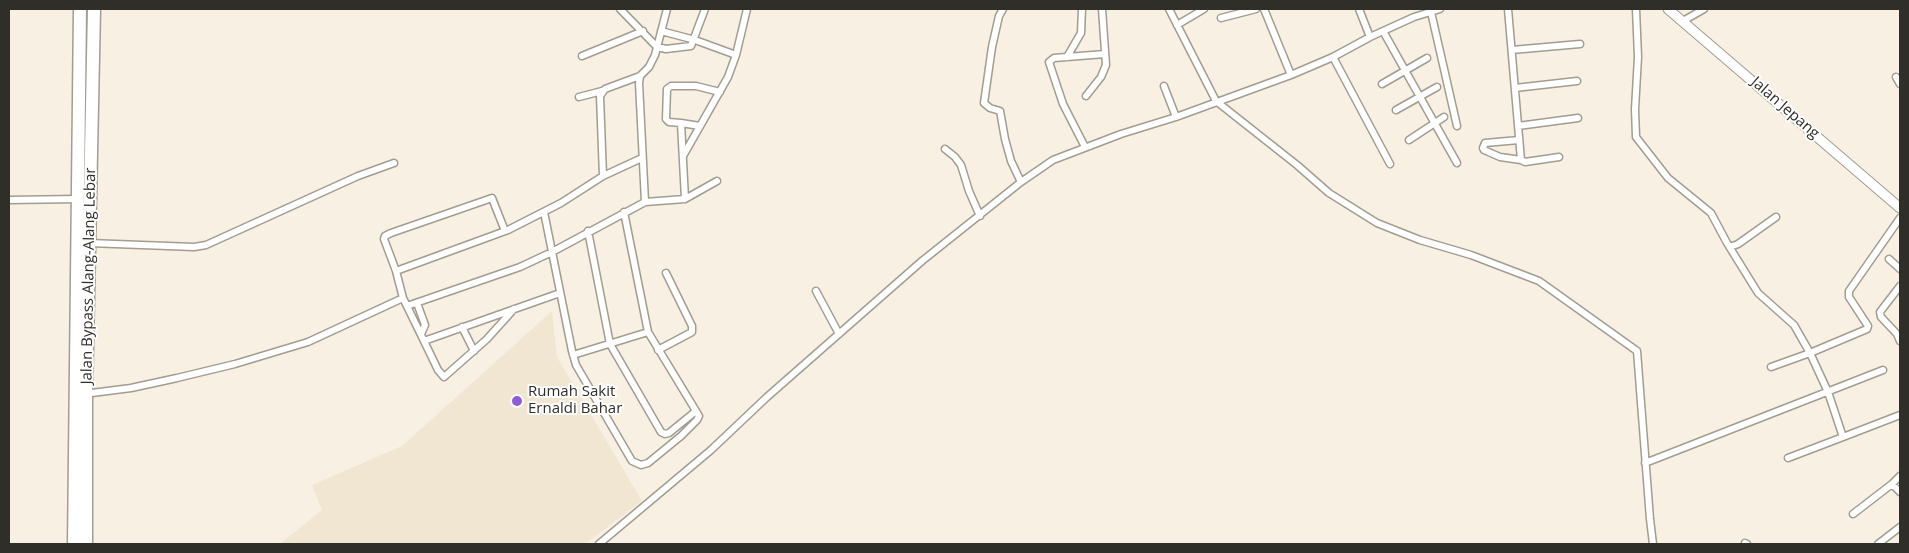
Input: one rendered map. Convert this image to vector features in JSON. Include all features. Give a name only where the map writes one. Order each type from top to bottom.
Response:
[{"type":"highway","name":"Jalan Bypass Alang-Alang Lebar","points":[[80,9],[78,199],[81,394],[86,544]]},
{"type":"highway","name":"Jalan Bypass Alang-Alang Lebar","points":[[74,544],[89,243],[94,9]]},
{"type":"street","points":[[579,97],[602,91],[640,76],[649,67],[662,31],[667,9]]},
{"type":"street","points":[[623,10],[657,47],[666,49],[691,46],[695,40],[705,9]]},
{"type":"street","points":[[683,157],[728,77],[736,55],[747,9]]},
{"type":"street","points":[[1003,9],[999,16],[992,47],[984,103],[990,108],[1000,111],[1005,139],[1021,182]]},
{"type":"street","points":[[1067,57],[1081,33],[1082,9]]},
{"type":"street","points":[[1086,96],[1101,76],[1106,65],[1102,9]]},
{"type":"street","points":[[1169,9],[1216,102],[1269,142],[1329,193],[1377,223],[1420,240],[1471,255],[1539,281],[1637,351],[1650,519],[1654,544]]},
{"type":"street","points":[[1177,25],[1204,9]]},
{"type":"street","points":[[1221,18],[1256,9]]},
{"type":"street","points":[[1264,9],[1291,75]]},
{"type":"street","points":[[1359,9],[1370,37]]},
{"type":"street","points":[[598,544],[711,450],[767,397],[922,261],[1021,182],[1052,160],[1291,75],[1333,57],[1383,31],[1440,9]]},
{"type":"street","points":[[1508,9],[1521,160]]},
{"type":"street","points":[[1636,9],[1638,57],[1635,109],[1636,137],[1668,178],[1711,213],[1758,293],[1794,325],[1810,353],[1828,392],[1843,437]]},
{"type":"street","name":"Jalan Jepang","points":[[1668,9],[1900,208]]},
{"type":"street","points":[[1684,21],[1704,9]]},
{"type":"street","points":[[1431,12],[1457,126]]},
{"type":"street","points":[[582,56],[643,31]]},
{"type":"street","points":[[662,31],[695,40],[736,55]]},
{"type":"street","points":[[1383,31],[1456,164]]},
{"type":"street","points":[[1512,50],[1580,44]]},
{"type":"street","points":[[1085,147],[1063,104],[1049,67],[1051,60],[1105,54]]},
{"type":"street","points":[[1333,57],[1390,164]]},
{"type":"street","points":[[1382,84],[1426,58]]},
{"type":"street","points":[[640,76],[645,202]]},
{"type":"street","points":[[1896,77],[1900,84]]},
{"type":"street","points":[[1515,88],[1577,81]]},
{"type":"street","points":[[700,126],[669,122],[666,119],[667,89],[671,86],[696,86],[720,92]]},
{"type":"street","points":[[1164,86],[1176,117]]},
{"type":"street","points":[[1396,110],[1437,87]]},
{"type":"street","points":[[602,91],[600,96],[603,176]]},
{"type":"street","points":[[1409,140],[1444,117]]},
{"type":"street","points":[[1518,126],[1578,118]]},
{"type":"street","points":[[681,123],[685,199]]},
{"type":"street","points":[[1519,140],[1485,143],[1483,148],[1500,157],[1525,162],[1559,157]]},
{"type":"street","points":[[945,149],[955,157],[960,165],[980,216]]},
{"type":"street","points":[[396,271],[505,231],[544,212],[603,176],[642,158]]},
{"type":"street","points":[[89,243],[194,247],[206,245],[358,176],[394,163]]},
{"type":"street","points":[[408,306],[520,267],[645,202],[685,199],[717,181]]},
{"type":"street","points":[[505,231],[492,198],[391,233],[385,236],[384,239],[396,271],[403,298],[438,370],[444,376],[487,340],[515,308]]},
{"type":"street","points":[[9,200],[78,199]]},
{"type":"street","points":[[544,212],[576,365],[632,461],[637,464],[648,463],[681,436],[698,420],[699,416],[648,332],[624,212]]},
{"type":"street","points":[[1730,247],[1738,244],[1776,217]]},
{"type":"street","points":[[1770,367],[1810,353],[1867,328],[1868,326],[1849,298],[1849,291],[1900,218]]},
{"type":"street","points":[[588,231],[610,344],[661,432],[669,433],[696,411]]},
{"type":"street","points":[[1889,259],[1900,269]]},
{"type":"street","points":[[658,350],[692,332],[692,326],[666,273]]},
{"type":"street","points":[[1899,336],[1881,317],[1880,312],[1900,286]]},
{"type":"street","points":[[816,291],[839,334]]},
{"type":"street","points":[[422,337],[462,327],[560,292]]},
{"type":"street","points":[[81,394],[131,388],[235,364],[316,338],[403,298]]},
{"type":"street","points":[[417,303],[425,325],[422,337]]},
{"type":"street","points":[[462,327],[474,351]]},
{"type":"street","points":[[573,355],[648,332]]},
{"type":"street","points":[[1646,463],[1884,370]]},
{"type":"street","points":[[1788,458],[1900,415]]},
{"type":"street","points":[[1853,514],[1900,476]]},
{"type":"street","points":[[1892,484],[1900,492]]},
{"type":"street","points":[[1878,544],[1900,527]]},
{"type":"shaded area","name":"Rumah Sakit Ernaldi Bahar","points":[[552,311],[557,357],[642,501],[585,544],[280,544],[322,510],[312,485],[402,446]]},
{"type":"place","name":"Rumah Sakit Ernaldi Bahar","points":[[517,401]]}]
